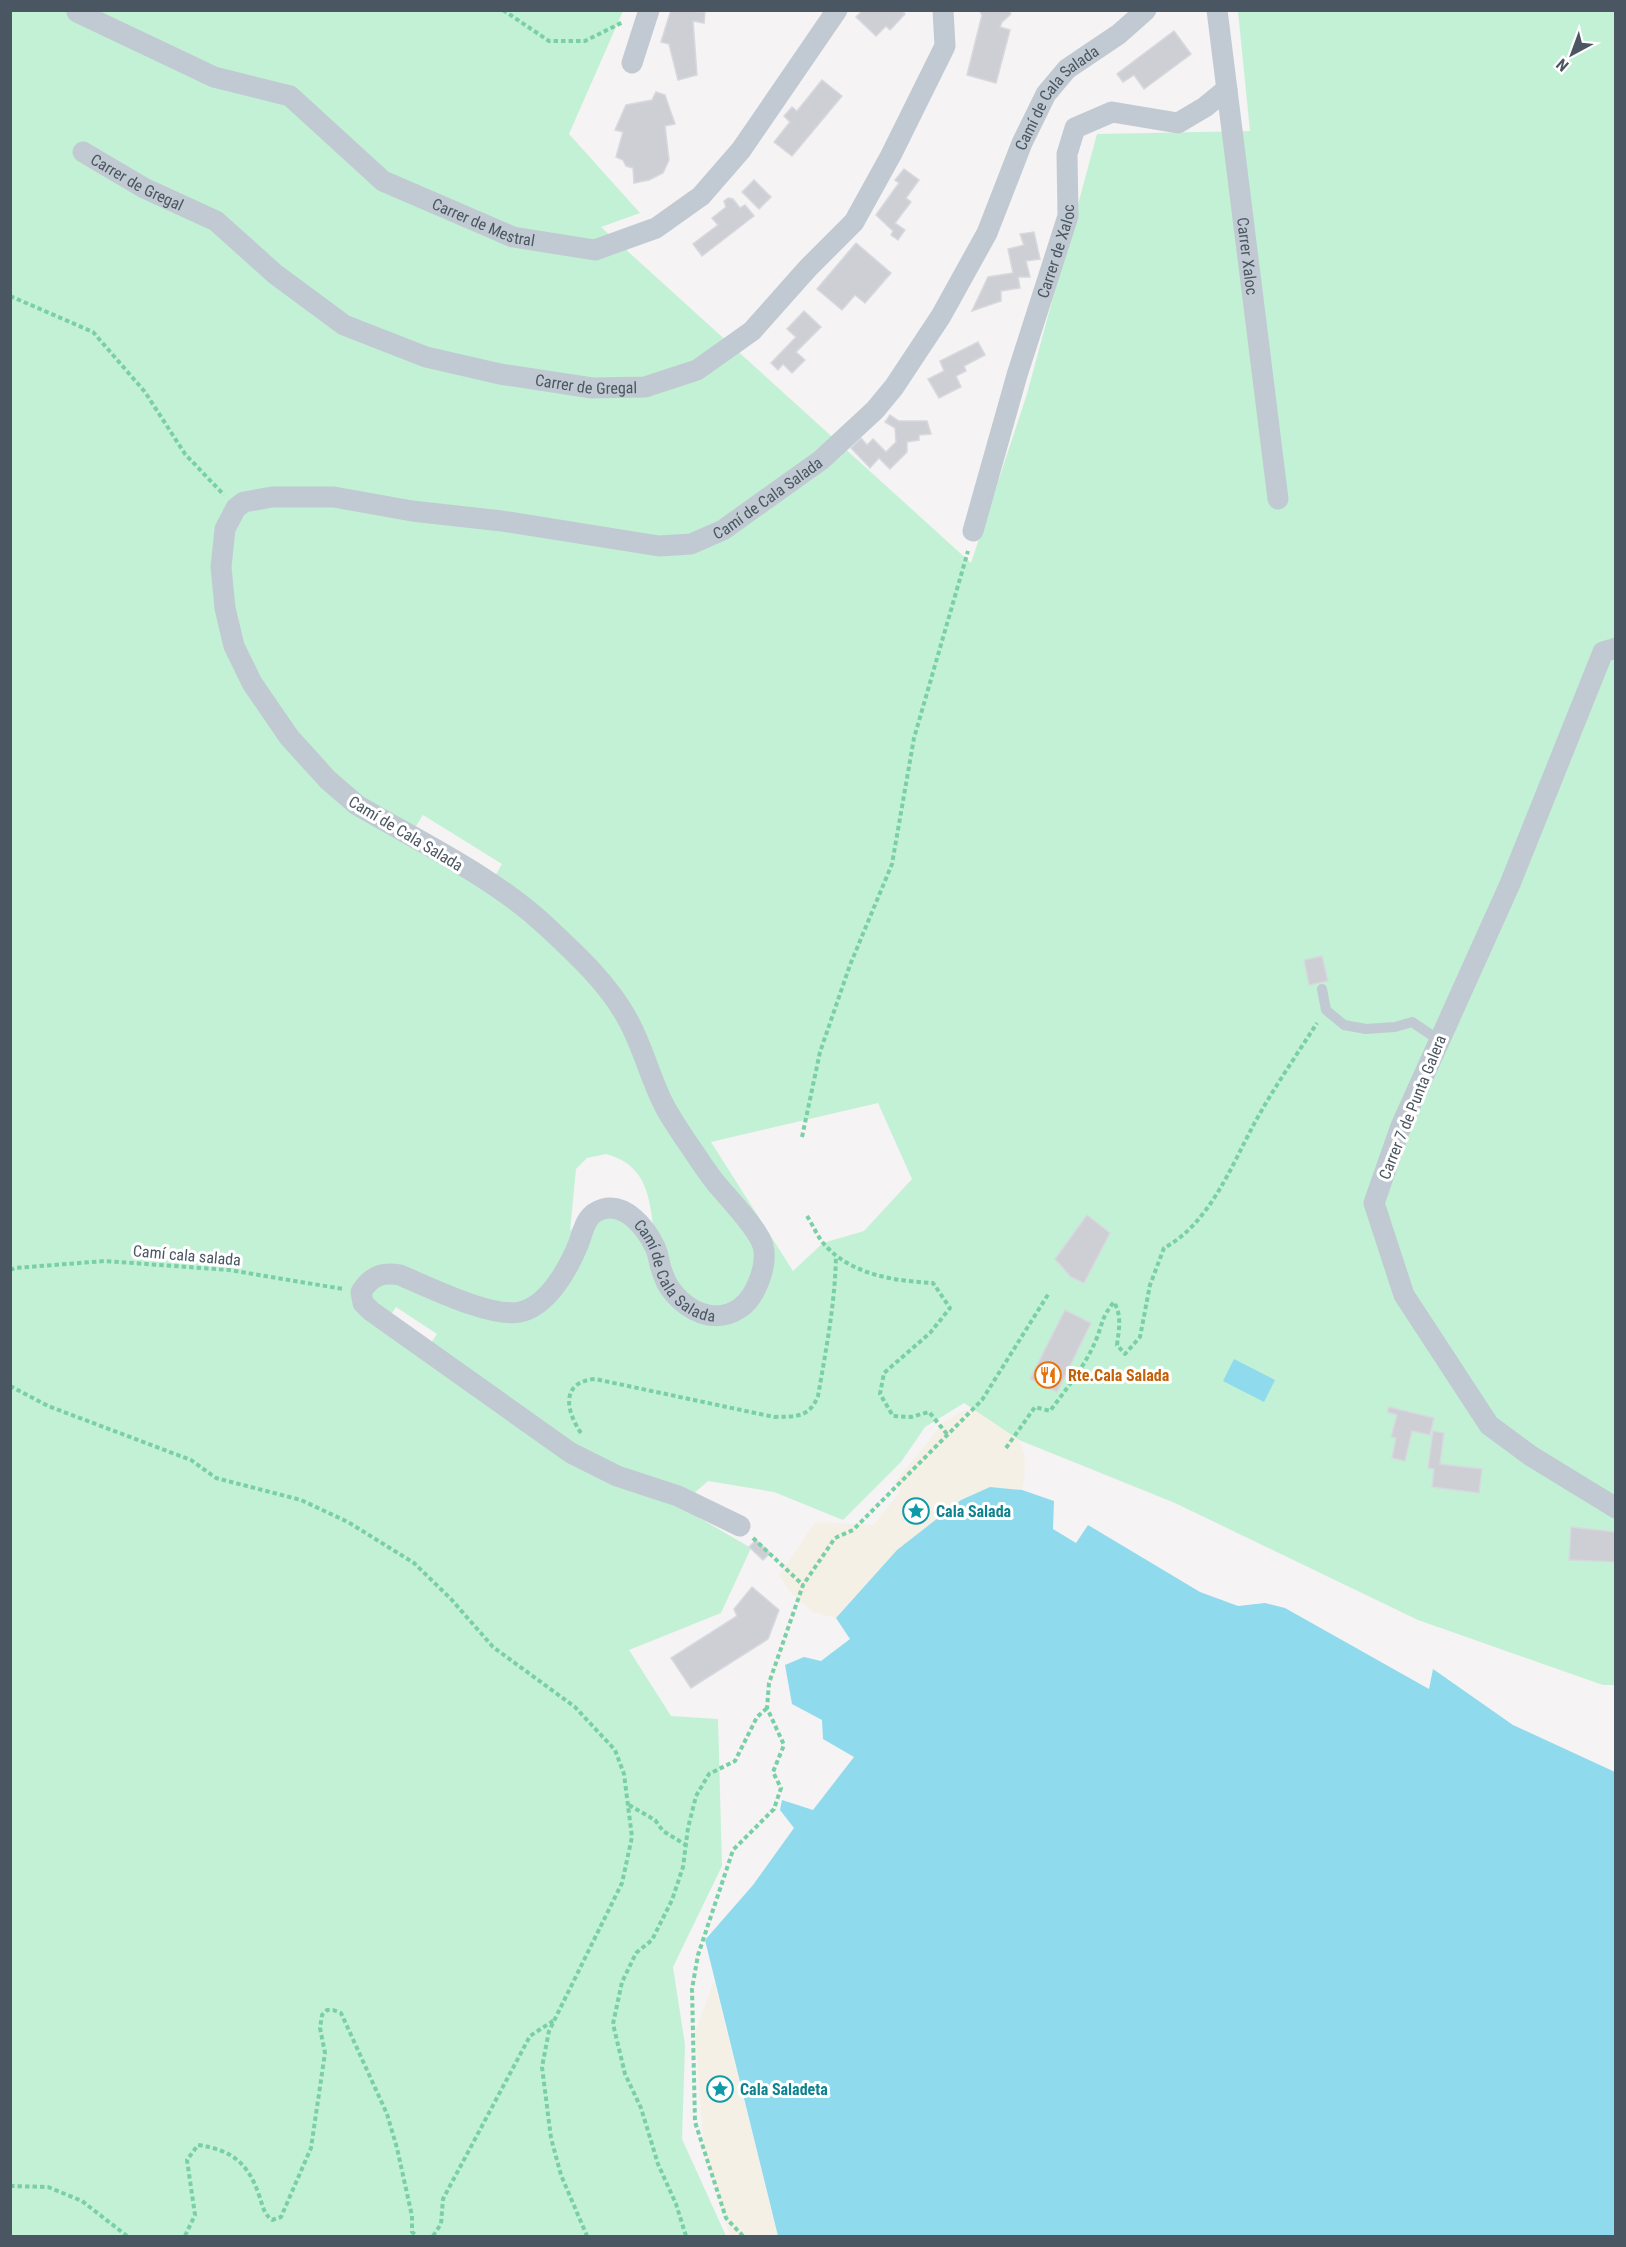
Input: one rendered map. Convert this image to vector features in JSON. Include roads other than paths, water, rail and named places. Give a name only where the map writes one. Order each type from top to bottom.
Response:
[{"type":"street","points":[[632,63],[649,10]]},
{"type":"street","name":"Carrer de Mestral","points":[[77,12],[214,77],[290,96],[383,181],[513,237],[595,250],[656,228],[701,196],[741,150],[837,10]]},
{"type":"street","name":"Carrer de Gregal","points":[[83,152],[144,188],[216,221],[275,274],[344,325],[426,357],[500,374],[592,388],[645,387],[697,370],[752,332],[808,267],[854,222],[891,155],[945,46],[943,10]]},
{"type":"street","name":"Camí de Cala Salada","points":[[740,1526],[678,1496],[617,1476],[571,1452],[371,1311],[363,1303],[361,1292],[372,1279],[389,1273],[400,1275],[476,1306],[506,1313],[521,1312],[542,1300],[552,1288],[578,1245],[588,1218],[612,1204],[628,1214],[642,1228],[655,1247],[668,1285],[678,1298],[690,1308],[703,1314],[717,1316],[730,1314],[743,1307],[751,1295],[762,1268],[763,1246],[713,1180],[675,1124],[664,1106],[628,1020],[593,972],[545,925],[508,895],[342,794],[289,737],[269,711],[234,646],[221,581],[221,553],[225,530],[236,508],[244,502],[272,496],[334,496],[412,511],[502,520],[659,546],[692,544],[723,530],[821,460],[875,410],[894,387],[941,315],[987,233],[1022,142],[1046,94],[1067,69],[1119,34],[1146,10]]},
{"type":"street","name":"Carrer Xaloc","points":[[1217,10],[1278,499]]},
{"type":"street","name":"Carrer de Xaloc","points":[[974,531],[1017,375],[1068,216],[1067,154],[1075,128],[1112,112],[1178,123],[1205,107],[1227,88]]},
{"type":"street","name":"Carrer 7 de Punta Galera","points":[[1616,648],[1603,652],[1510,884],[1401,1126],[1374,1203],[1404,1295],[1489,1425],[1531,1456],[1616,1508]]},
{"type":"lane","points":[[1322,989],[1326,1010],[1344,1026],[1366,1029],[1412,1023],[1439,1040]]},
{"type":"water","points":[[1234,1359],[1275,1380],[1264,1402],[1223,1381]]},
{"type":"water","points":[[990,1487],[1022,1490],[1054,1501],[1053,1529],[1076,1543],[1088,1525],[1200,1592],[1238,1606],[1265,1603],[1285,1608],[1429,1689],[1433,1669],[1513,1725],[1615,1772],[1615,2236],[778,2236],[705,1940],[753,1885],[794,1828],[780,1810],[782,1800],[813,1810],[854,1757],[823,1739],[822,1720],[792,1704],[785,1665],[804,1657],[821,1661],[850,1639],[836,1618],[897,1550],[961,1500]]},
{"type":"place","name":"Rte.Cala Salada","points":[[1048,1375]]},
{"type":"place","name":"Cala Salada","points":[[916,1511]]},
{"type":"place","name":"Cala Saladeta","points":[[720,2089]]}]
